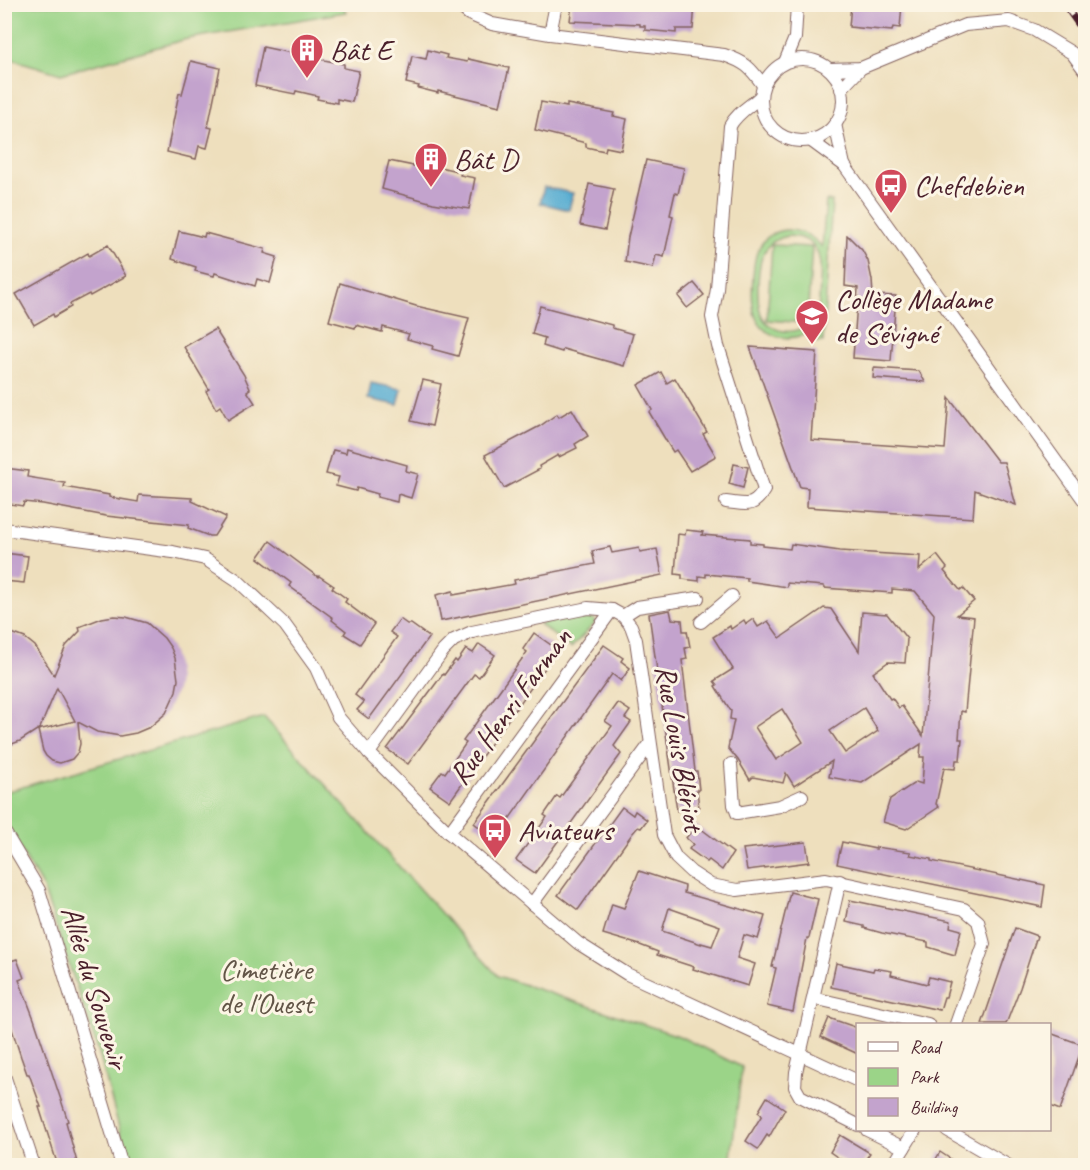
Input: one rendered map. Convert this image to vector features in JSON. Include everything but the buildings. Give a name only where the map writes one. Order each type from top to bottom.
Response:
[{"type":"street","points":[[458,4],[469,14],[492,24],[550,34],[724,55],[741,60],[749,66],[762,91],[764,117]]},
{"type":"street","points":[[550,34],[556,4]]},
{"type":"street","points":[[726,502],[749,505],[758,500],[764,490],[718,346],[712,316],[717,289],[730,126],[736,114],[747,109],[762,91],[795,38],[797,4]]},
{"type":"street","points":[[829,69],[861,68],[964,25],[1009,21],[1034,30],[1072,54],[1086,72]]},
{"type":"street","points":[[795,38],[808,59]]},
{"type":"street","points":[[747,109],[764,117],[783,137],[796,141],[810,140],[828,131],[835,124],[843,101],[837,78],[819,63],[808,59],[796,59],[779,65],[749,66]]},
{"type":"street","points":[[841,89],[861,68]]},
{"type":"street","points":[[835,124],[844,165]]},
{"type":"street","points":[[810,140],[844,165],[1086,503]]},
{"type":"street","points":[[4,529],[173,552],[205,560],[237,580],[285,625],[316,668],[338,717],[369,753],[449,833],[578,943],[627,974],[856,1080]]},
{"type":"street","name":"Rue Louis Blériot","points":[[701,622],[732,596]]},
{"type":"street","points":[[369,753],[443,651],[454,640],[472,632],[588,608],[618,613],[637,607],[698,598]]},
{"type":"street","name":"Rue Louis Blériot","points":[[618,613],[631,626],[636,640],[664,835],[676,858],[691,872],[711,885],[737,890],[825,879],[964,909],[978,921],[984,944],[956,1023]]},
{"type":"street","name":"Rue Henri Farman","points":[[449,833],[618,613]]},
{"type":"street","points":[[532,904],[650,744]]},
{"type":"street","name":"Rue Louis Blériot","points":[[731,764],[734,805],[737,813],[780,806],[802,796]]},
{"type":"street","name":"Allée du Souvenir","points":[[4,831],[39,890],[122,1166]]},
{"type":"street","points":[[840,881],[800,1055],[795,1087],[800,1096],[856,1124]]},
{"type":"street","points":[[813,998],[924,1023]]},
{"type":"street","points":[[4,1075],[34,1166]]},
{"type":"street","points":[[869,1131],[904,1148]]},
{"type":"street","points":[[893,1166],[914,1131]]},
{"type":"street","points":[[949,1131],[1001,1163]]},
{"type":"green space","points":[[5,5],[343,5],[346,12],[187,39],[61,74],[5,57]]},
{"type":"green space","points":[[826,201],[832,201],[823,342],[816,342],[817,324],[805,334],[796,337],[785,338],[770,333],[763,328],[754,313],[752,286],[758,250],[772,235],[789,230],[807,235],[822,247]],"holes":[[[788,236],[799,237],[813,245],[819,258],[821,275],[818,306],[814,317],[803,328],[782,331],[768,324],[760,312],[758,295],[760,265],[765,251],[772,243]]]},
{"type":"green space","points":[[772,245],[812,247],[807,323],[767,320]]},
{"type":"green space","points":[[587,612],[596,622],[571,648],[539,624]]},
{"type":"green space","name":"Cimetière de l'Ouest","points":[[264,717],[498,976],[679,1036],[742,1067],[730,1165],[129,1165],[99,1053],[43,888],[5,824],[5,792]]},
{"type":"water","points":[[544,187],[573,193],[569,210],[540,203]]},
{"type":"water","points":[[371,383],[402,389],[398,405],[368,399]]},
{"type":"railway","points":[[1064,4],[1086,35]]},
{"type":"place","name":"Bât E","points":[[307,79]]},
{"type":"place","name":"Bât D","points":[[431,188]]},
{"type":"place","name":"Chefdebien","points":[[891,214]]},
{"type":"place","name":"Collège Madame de Sévigné","points":[[812,345]]},
{"type":"place","name":"Aviateurs","points":[[495,859]]}]
